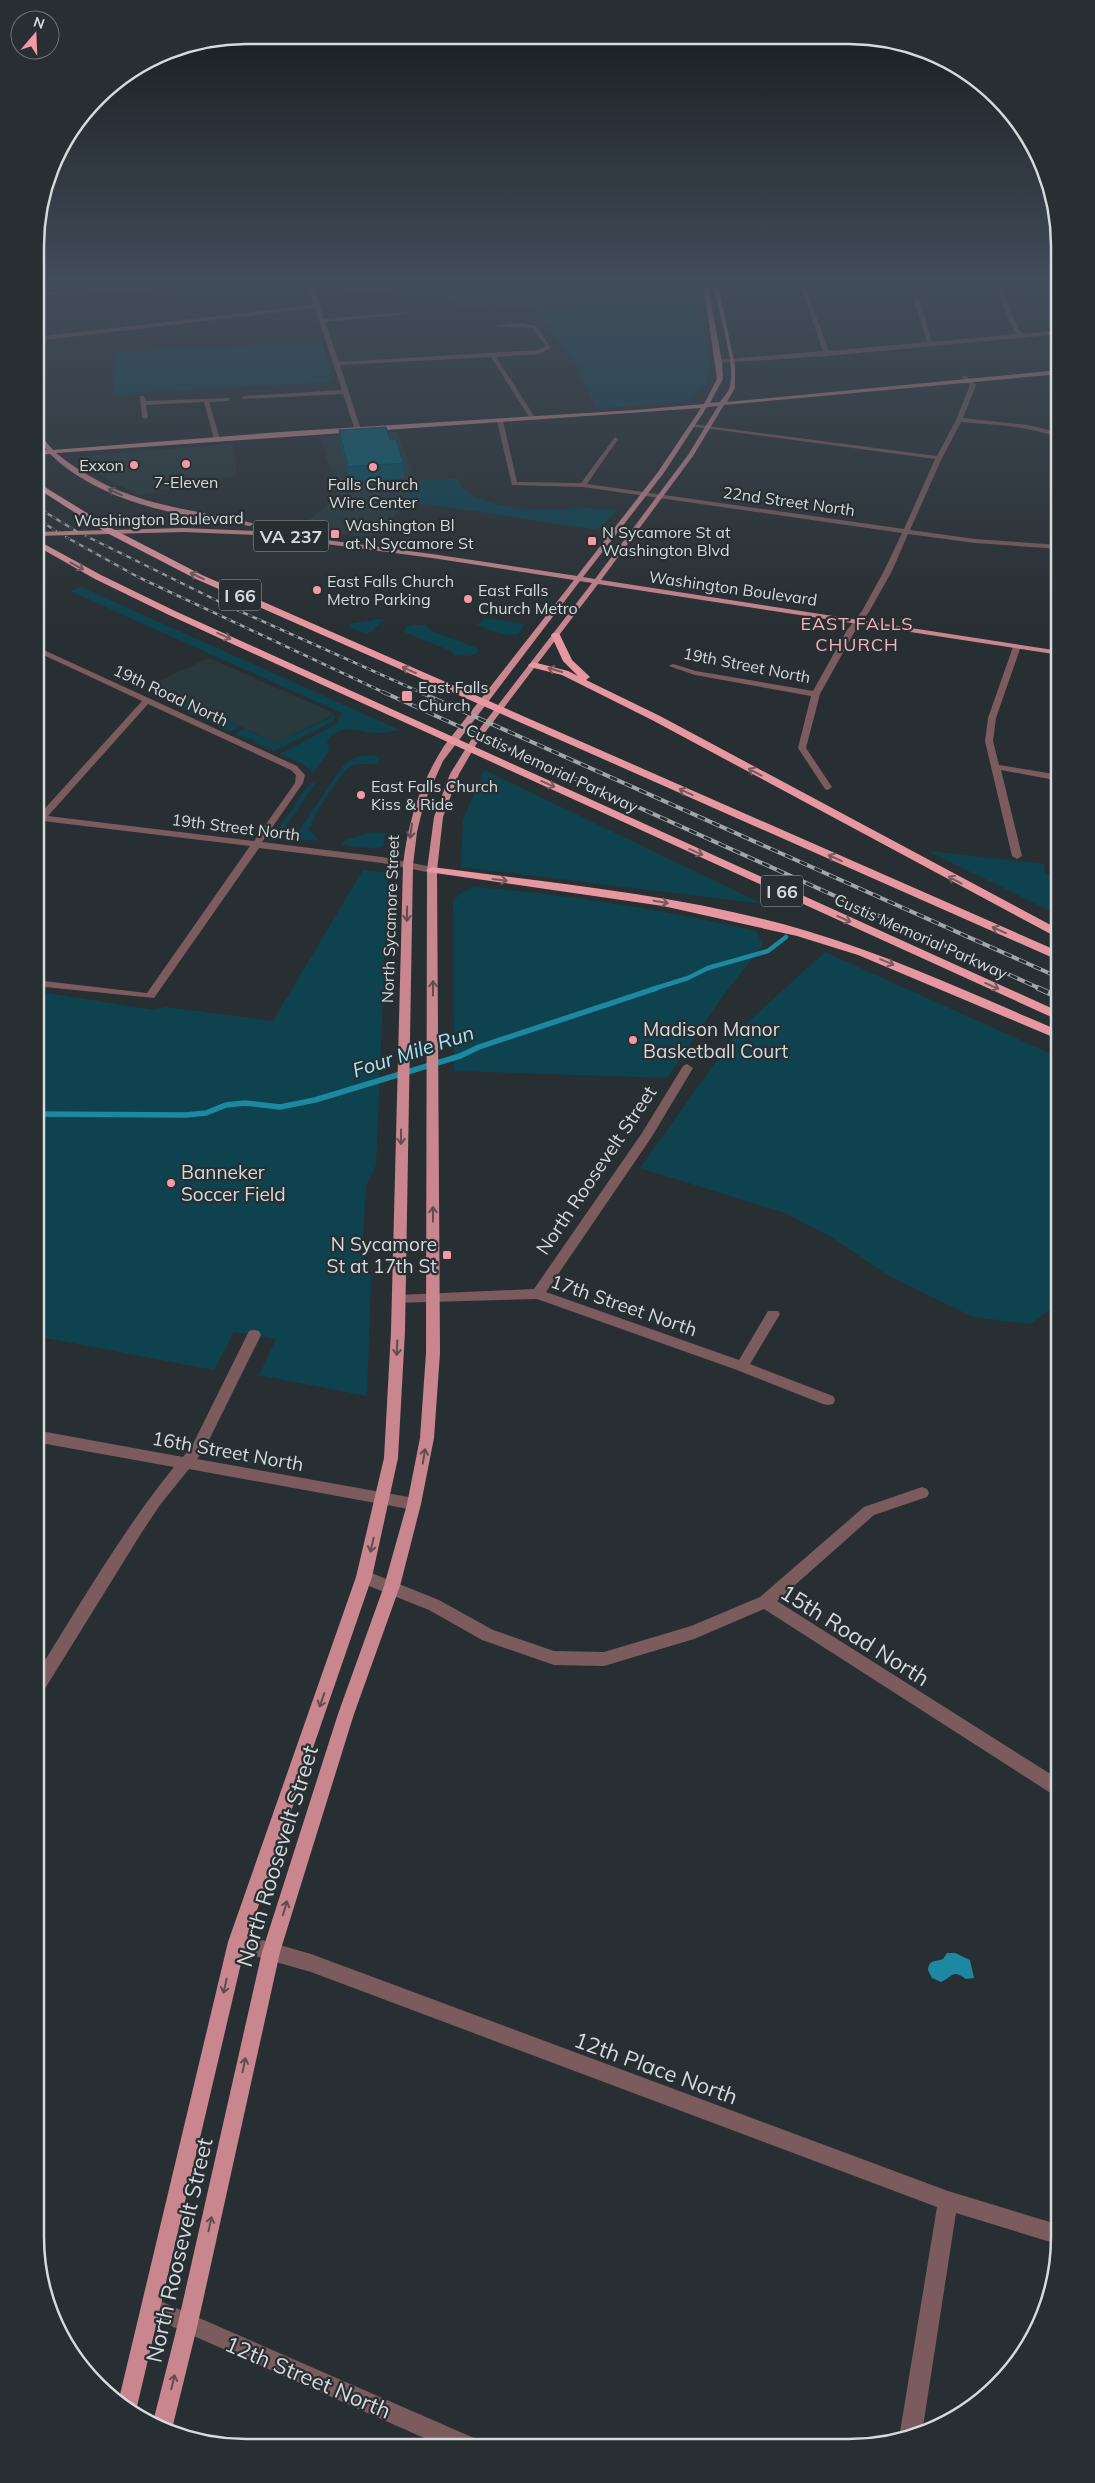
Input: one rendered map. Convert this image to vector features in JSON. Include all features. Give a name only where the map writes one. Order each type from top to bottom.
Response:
[{"type":"highway","name":"Custis Memorial Parkway","points":[[44,489],[80,513],[163,559],[454,690],[1051,953]]},
{"type":"highway","name":"Custis Memorial Parkway","points":[[44,546],[134,595],[1051,1013]]},
{"type":"highway","points":[[556,635],[566,658],[575,669],[630,706]]},
{"type":"highway","points":[[533,665],[565,673],[630,706],[1051,930]]},
{"type":"highway","points":[[432,870],[663,902],[718,912],[802,932],[862,952],[1051,1032]]},
{"type":"main road","name":"North Sycamore Street","points":[[398,1300],[408,865],[414,818],[430,774],[448,746],[676,454],[710,397]]},
{"type":"main road","points":[[434,1298],[432,870],[434,830],[448,784],[474,742],[661,497],[726,397]]},
{"type":"main road","points":[[762,397],[769,398]]},
{"type":"main road","points":[[44,454],[217,439],[657,410],[780,397]]},
{"type":"main road","points":[[657,410],[687,416],[692,426]]},
{"type":"main road","name":"Washington Boulevard","points":[[44,443],[51,453],[107,488],[161,508],[200,517],[397,547],[432,556]]},
{"type":"main road","name":"Washington Boulevard","points":[[44,534],[217,530],[259,532],[392,552],[432,556],[1051,652]]},
{"type":"main road","points":[[515,661],[533,665]]},
{"type":"main road","name":"North Roosevelt Street","points":[[164,2422],[271,1952],[346,1714],[392,1586],[414,1504],[422,1470],[430,1411],[434,1298]]},
{"type":"main road","name":"North Roosevelt Street","points":[[128,2401],[237,1942],[364,1577],[383,1498],[394,1433],[398,1300]]},
{"type":"street","points":[[244,398],[263,397]]},
{"type":"street","points":[[348,397],[358,430]]},
{"type":"street","points":[[519,397],[533,419]]},
{"type":"street","points":[[828,787],[802,748],[816,694],[888,571],[939,458],[960,420],[969,397]]},
{"type":"street","points":[[145,417],[143,400],[228,399]]},
{"type":"street","points":[[206,400],[217,439]]},
{"type":"street","points":[[960,420],[1051,431]]},
{"type":"street","name":"22nd Street North","points":[[500,421],[514,484],[583,485],[975,541],[1051,546]]},
{"type":"street","points":[[692,426],[939,458]]},
{"type":"street","points":[[583,485],[615,439]]},
{"type":"street","points":[[1017,646],[990,727],[990,748],[1017,856]]},
{"type":"street","name":"19th Road North","points":[[44,652],[294,768],[302,775],[299,784],[256,845]]},
{"type":"street","name":"19th Street North","points":[[673,666],[695,673],[816,694]]},
{"type":"street","points":[[44,812],[146,701]]},
{"type":"street","points":[[996,767],[1051,776]]},
{"type":"street","name":"19th Street North","points":[[44,821],[256,845],[408,865],[432,870]]},
{"type":"street","points":[[44,984],[150,996],[256,845]]},
{"type":"street","name":"North Roosevelt Street","points":[[538,1294],[642,1142],[687,1068]]},
{"type":"street","name":"17th Street North","points":[[398,1300],[538,1294],[742,1366],[828,1400]]},
{"type":"street","points":[[742,1366],[773,1314]]},
{"type":"street","points":[[44,1676],[137,1528],[203,1438],[254,1335]]},
{"type":"street","name":"16th Street North","points":[[44,1438],[414,1504]]},
{"type":"street","points":[[765,1602],[869,1511],[922,1493]]},
{"type":"street","name":"15th Road North","points":[[364,1577],[392,1586],[434,1605],[488,1635],[554,1658],[604,1659],[694,1632],[765,1602],[1051,1783]]},
{"type":"street","name":"12th Place North","points":[[237,1942],[311,1963],[948,2201],[1051,2232]]},
{"type":"street","points":[[911,2430],[948,2201]]},
{"type":"street","name":"12th Street North","points":[[151,2307],[188,2323],[203,2332],[450,2439]]},
{"type":"shaded area","points":[[591,397],[692,397],[689,400],[597,409]]},
{"type":"shaded area","points":[[397,432],[425,505],[408,503],[368,538],[299,528],[341,494],[336,492],[321,437]]},
{"type":"shaded area","points":[[233,444],[237,475],[140,495],[103,477],[78,461],[84,457],[106,454]]},
{"type":"shaded area","points":[[459,479],[464,489],[475,497],[510,507],[548,510],[577,508],[617,510],[598,530],[401,500],[411,491],[406,480]]},
{"type":"shaded area","points":[[81,587],[400,730],[378,733],[349,730],[337,732],[331,735],[327,741],[329,751],[313,773],[304,765],[280,754],[335,725],[342,713],[70,591]]},
{"type":"shaded area","points":[[387,618],[367,633],[349,627],[349,624]]},
{"type":"shaded area","points":[[485,618],[525,624],[518,634],[504,635],[477,625]]},
{"type":"shaded area","points":[[426,625],[432,631],[477,648],[479,651],[471,656],[454,655],[451,651],[404,632],[406,627]]},
{"type":"shaded area","points":[[209,658],[331,712],[331,716],[276,743],[150,685]]},
{"type":"shaded area","points":[[184,700],[240,727],[230,732],[203,719],[206,717],[200,714],[196,716],[174,705]]},
{"type":"shaded area","points":[[332,712],[335,717],[332,722],[274,751],[254,742],[256,741],[251,738],[248,740],[235,734],[245,729],[276,743],[331,717]]},
{"type":"shaded area","points":[[374,755],[380,758],[377,764],[353,765],[342,774],[311,822],[312,825],[307,828],[317,838],[317,841],[298,839],[300,829],[345,763],[357,757]]},
{"type":"shaded area","points":[[484,770],[763,904],[461,867],[463,820]]},
{"type":"shaded area","points":[[310,783],[315,783],[284,829],[286,830],[283,838],[279,838],[275,834]]},
{"type":"shaded area","points":[[372,832],[386,833],[383,846],[376,849],[341,845],[346,840]]},
{"type":"shaded area","points":[[928,851],[1044,864],[1045,874],[1051,875],[1051,912]]},
{"type":"shaded area","points":[[363,870],[383,872],[388,875],[376,1165],[366,1186],[362,1253],[371,1278],[367,1396],[259,1375],[276,1339],[234,1332],[214,1370],[44,1338],[44,992],[154,1010],[166,1007],[273,1021]]},
{"type":"shaded area","points":[[474,887],[581,898],[686,916],[756,931],[763,945],[725,993],[667,1078],[454,1071],[453,900],[463,892]]},
{"type":"shaded area","points":[[825,952],[1051,1054],[1051,1309],[1030,1324],[973,1317],[889,1276],[831,1237],[785,1213],[640,1168],[737,1032]]},
{"type":"water","points":[[947,1953],[955,1953],[970,1960],[974,1978],[966,1979],[955,1974],[941,1982],[932,1978],[928,1970],[930,1964],[943,1959]]},
{"type":"building","points":[[386,427],[390,440],[396,439],[403,463],[348,467],[339,430]]},
{"type":"waterway","name":"Four Mile Run","points":[[653,989],[688,978],[708,968],[768,951],[786,937]]},
{"type":"waterway","name":"Four Mile Run","points":[[44,1114],[186,1115],[206,1113],[226,1105],[245,1103],[280,1107],[315,1100],[460,1056],[479,1047],[657,988]]},
{"type":"railway","points":[[44,511],[76,531]]},
{"type":"railway","points":[[44,523],[56,531]]},
{"type":"railway","points":[[86,536],[224,604],[422,693]]},
{"type":"railway","points":[[66,537],[138,577],[385,693]]},
{"type":"railway","points":[[383,692],[1041,989]]},
{"type":"railway","points":[[420,692],[1051,974]]},
{"type":"railway","points":[[1038,988],[1051,994]]},
{"type":"place","name":"7-Eleven","points":[[186,464]]},
{"type":"place","name":"Exxon","points":[[134,465]]},
{"type":"place","name":"Falls Church Wire Center","points":[[373,467]]},
{"type":"place","name":"Washington Bl at N Sycamore St","points":[[335,534]]},
{"type":"place","name":"N Sycamore St at Washington Blvd","points":[[592,541]]},
{"type":"place","name":"East Falls Church Metro Parking","points":[[317,590]]},
{"type":"place","name":"East Falls Church Metro","points":[[468,599]]},
{"type":"place","name":"East Falls Church","points":[[407,696]]},
{"type":"place","name":"East Falls Church Kiss & Ride","points":[[361,795]]},
{"type":"place","name":"Madison Manor Basketball Court","points":[[633,1040]]},
{"type":"place","name":"Banneker Soccer Field","points":[[171,1183]]},
{"type":"place","name":"N Sycamore St at 17th St","points":[[447,1255]]},
{"type":"district","name":"EAST FALLS CHURCH","points":[[857,633]]}]
